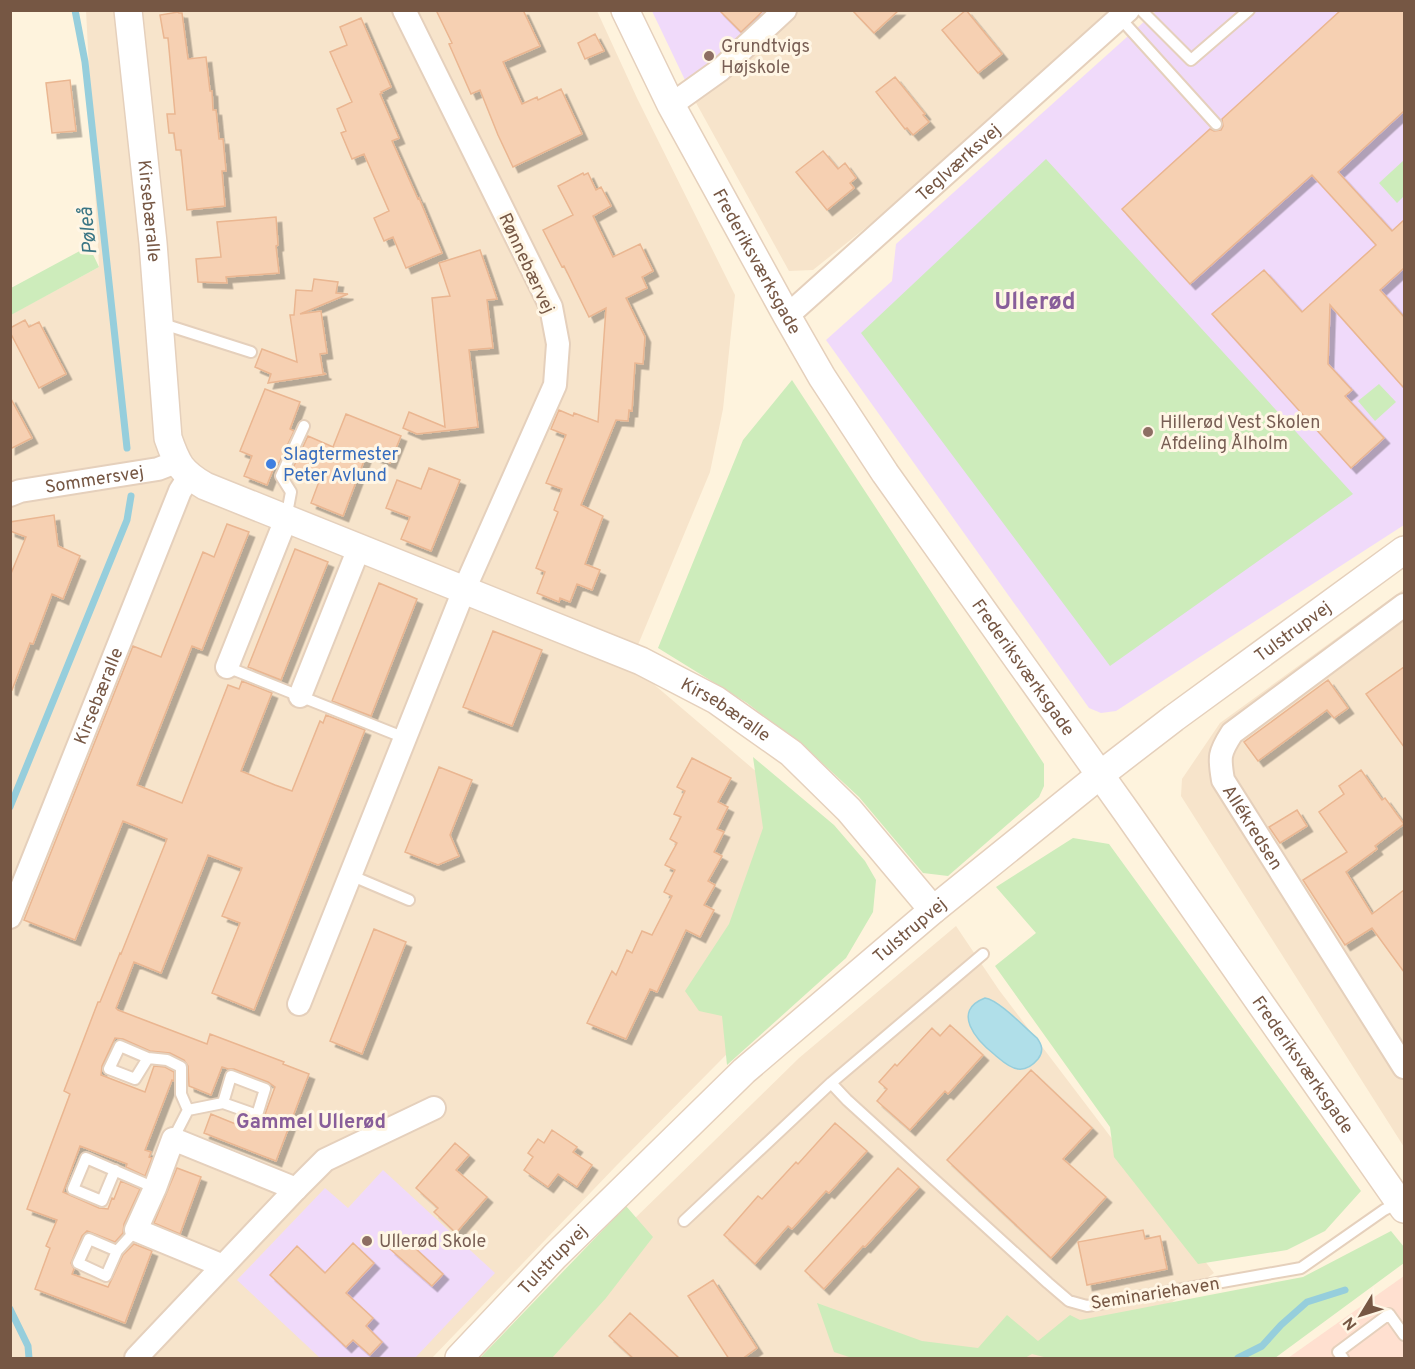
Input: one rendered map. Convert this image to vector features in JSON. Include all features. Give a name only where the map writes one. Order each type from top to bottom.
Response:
[{"type":"street","name":"Kirsebæralle","points":[[128,10],[153,243],[168,438],[183,469],[205,486],[641,661],[716,700],[790,753],[849,810],[933,910]]},
{"type":"street","name":"Rønnebærvej","points":[[404,10],[551,307],[558,344],[555,385],[464,590]]},
{"type":"street","name":"Frederiksværksgade","points":[[625,10],[671,105],[822,377],[885,473],[1403,1203]]},
{"type":"street","points":[[671,105],[720,70],[785,10]]},
{"type":"street","name":"Teglværksvej","points":[[787,316],[1130,13]]},
{"type":"street","name":"Sommersvej","points":[[10,495],[20,491],[158,469],[183,469]]},
{"type":"street","name":"Kirsebæralle","points":[[10,917],[180,491],[183,469]]},
{"type":"street","points":[[227,667],[286,519]]},
{"type":"street","points":[[300,696],[359,548]]},
{"type":"street","name":"Tulstrupvej","points":[[459,1359],[555,1256],[744,1071],[933,910],[1100,775],[1404,550]]},
{"type":"street","points":[[299,1004],[464,590]]},
{"type":"street","name":"Allékredsen","points":[[1404,604],[1232,733],[1222,747],[1220,760],[1223,780],[1404,1067]]},
{"type":"street","points":[[136,1359],[325,1160],[434,1108]]},
{"type":"street","points":[[224,1266],[136,1230],[173,1139],[296,1189]]},
{"type":"lane","points":[[1130,13],[1191,60],[1249,10]]},
{"type":"lane","points":[[1130,13],[1216,124]]},
{"type":"lane","points":[[159,323],[251,352]]},
{"type":"lane","points":[[286,519],[291,492],[281,476],[304,426]]},
{"type":"lane","points":[[227,667],[405,738]]},
{"type":"lane","points":[[350,876],[409,900]]},
{"type":"lane","points":[[684,1221],[831,1083],[983,954]]},
{"type":"lane","points":[[148,1058],[167,1060],[180,1067],[181,1094],[188,1110]]},
{"type":"lane","name":"Seminariehaven","points":[[831,1083],[1048,1283],[1069,1301],[1087,1306],[1301,1268],[1384,1210],[1403,1203]]},
{"type":"lane","points":[[188,1110],[223,1103]]},
{"type":"lane","points":[[173,1139],[188,1110]]},
{"type":"lane","points":[[115,1170],[155,1188]]},
{"type":"lane","points":[[117,1251],[136,1230]]},
{"type":"lane","points":[[1328,1359],[1340,1355],[1389,1314],[1404,1335]]},
{"type":"shaded area","points":[[86,10],[597,11],[637,98],[735,295],[723,409],[710,472],[630,664],[826,831],[801,979],[617,1165],[432,1358],[11,1358],[10,315],[99,267]]},
{"type":"shaded area","name":"Grundtvigs Højskole","points":[[652,11],[794,11],[695,101]]},
{"type":"shaded area","points":[[794,11],[1136,11],[813,270],[789,271],[695,101]]},
{"type":"shaded area","name":"Hillerød Vest Skolen Afdeling Ålholm","points":[[1156,11],[1404,11],[1404,525],[1116,711],[1101,713],[1089,708],[826,340],[892,281],[896,244]]},
{"type":"shaded area","points":[[1404,589],[1404,1147],[1181,796],[1182,779],[1220,723]]},
{"type":"shaded area","points":[[956,926],[999,990],[1214,1273],[1092,1358],[534,1358],[628,1225],[799,1058]]},
{"type":"shaded area","name":"Ullerød Skole","points":[[383,1170],[495,1273],[415,1358],[320,1358],[237,1280],[325,1188],[348,1208]]},
{"type":"shaded area","points":[[1404,1276],[1404,1358],[1288,1358]]},
{"type":"green space","points":[[1046,159],[1353,494],[1110,666],[861,333]]},
{"type":"green space","points":[[1404,160],[1404,196],[1397,203],[1379,183]]},
{"type":"green space","points":[[89,246],[99,267],[11,315],[11,288]]},
{"type":"green space","points":[[792,380],[1044,764],[1044,786],[1039,797],[948,876],[923,873],[859,797],[805,747],[747,703],[658,648],[743,440]]},
{"type":"green space","points":[[1379,384],[1396,402],[1375,421],[1358,401]]},
{"type":"green space","points":[[753,757],[834,825],[865,861],[876,880],[873,912],[846,958],[727,1065],[722,1016],[699,1011],[685,991],[729,924],[763,828]]},
{"type":"green space","points":[[1073,838],[1109,844],[1361,1191],[1325,1231],[1287,1250],[1198,1264],[1114,1157],[1110,1127],[995,966],[1036,933],[996,887]]},
{"type":"green space","points":[[626,1206],[653,1237],[606,1298],[552,1358],[480,1358]]},
{"type":"green space","points":[[1391,1231],[1404,1247],[1404,1263],[1275,1358],[1046,1358],[1032,1354],[1025,1358],[852,1358],[834,1352],[817,1303],[922,1341],[978,1348],[1007,1315],[1038,1341],[1070,1315],[1080,1320],[1303,1277]]},
{"type":"water","points":[[985,998],[1004,1009],[1037,1038],[1042,1051],[1032,1065],[1021,1069],[1008,1065],[988,1049],[975,1034],[968,1018],[970,1010]]},
{"type":"building","points":[[436,10],[523,10],[540,46],[503,62],[522,104],[537,97],[538,100],[561,89],[582,134],[513,167],[480,90],[471,94],[449,44],[452,43]]},
{"type":"building","points":[[719,10],[764,10],[741,32]]},
{"type":"building","points":[[852,10],[899,10],[874,33]]},
{"type":"building","points":[[966,10],[1002,54],[978,73],[942,30]]},
{"type":"building","points":[[1341,10],[1404,10],[1404,111],[1338,172],[1392,231],[1404,220],[1404,268],[1380,290],[1404,317],[1404,388],[1330,305],[1328,364],[1352,390],[1345,396],[1384,438],[1351,468],[1212,314],[1264,270],[1302,312],[1376,245],[1312,175],[1190,284],[1122,209],[1210,129],[1221,130],[1222,119]]},
{"type":"building","points":[[182,13],[188,59],[206,57],[219,139],[223,139],[226,171],[222,171],[225,206],[187,210],[181,150],[176,150],[174,133],[169,133],[167,114],[175,114],[168,38],[164,38],[160,15]]},
{"type":"building","points":[[361,18],[391,87],[380,94],[399,138],[392,141],[442,253],[406,268],[393,237],[384,241],[374,218],[389,211],[364,154],[352,159],[341,133],[346,131],[337,109],[352,102],[330,52],[347,45],[340,27]]},
{"type":"building","points":[[595,34],[604,51],[585,59],[578,43]]},
{"type":"building","points":[[895,77],[929,122],[913,135],[907,128],[905,129],[876,92]]},
{"type":"building","points":[[70,80],[76,131],[52,133],[46,83]]},
{"type":"building","points":[[823,151],[838,169],[845,163],[856,178],[850,183],[854,188],[827,210],[796,172]]},
{"type":"building","points":[[583,173],[584,175],[588,173],[596,190],[601,187],[611,206],[593,216],[613,257],[640,244],[653,271],[642,277],[647,288],[626,298],[645,337],[643,364],[635,363],[632,411],[629,410],[628,421],[616,420],[581,505],[603,516],[585,564],[600,570],[592,590],[577,584],[570,602],[560,598],[559,602],[537,593],[545,572],[536,568],[558,512],[554,510],[562,489],[546,483],[566,435],[551,429],[559,410],[598,422],[606,308],[589,317],[543,230],[573,215],[558,186]]},
{"type":"building","points":[[276,217],[279,273],[226,277],[227,283],[198,282],[196,259],[221,257],[217,222]]},
{"type":"building","points":[[480,250],[497,299],[487,300],[493,348],[469,350],[478,427],[417,434],[403,428],[409,412],[445,427],[432,298],[450,296],[439,263]]},
{"type":"building","points":[[314,279],[338,282],[336,293],[348,294],[300,314],[321,311],[327,353],[320,354],[323,373],[326,374],[268,383],[271,374],[255,367],[262,349],[297,362],[290,315],[294,315],[296,290],[312,291]]},
{"type":"building","points":[[25,320],[29,327],[39,322],[66,374],[39,388],[10,332],[10,328]]},
{"type":"building","points":[[265,389],[300,402],[290,429],[294,431],[279,463],[276,462],[267,485],[244,476],[252,456],[240,451]]},
{"type":"building","points":[[10,397],[32,438],[10,449]]},
{"type":"building","points":[[346,414],[401,436],[390,463],[367,453],[343,516],[311,503],[320,479],[293,468],[308,436],[333,447]]},
{"type":"building","points":[[429,468],[460,480],[431,551],[401,539],[410,517],[386,508],[397,480],[421,489]]},
{"type":"building","points":[[54,515],[58,546],[80,556],[63,599],[52,594],[12,690],[10,689],[10,576],[26,537],[10,531],[10,522]]},
{"type":"building","points":[[227,524],[249,532],[202,650],[192,646],[137,785],[182,803],[228,685],[239,689],[242,681],[272,693],[241,771],[275,785],[292,791],[320,721],[323,723],[326,715],[365,730],[254,1010],[212,993],[240,923],[222,916],[242,868],[208,855],[161,973],[134,962],[116,1008],[118,1010],[207,1044],[210,1034],[309,1074],[276,1161],[204,1133],[211,1114],[238,1125],[240,1118],[261,1125],[275,1087],[234,1069],[222,1067],[211,1095],[189,1086],[188,1066],[184,1060],[170,1053],[150,1051],[123,1039],[115,1038],[102,1066],[101,1075],[145,1092],[154,1066],[165,1067],[174,1072],[174,1081],[172,1080],[145,1150],[151,1152],[149,1157],[152,1158],[145,1176],[126,1167],[127,1164],[80,1146],[63,1192],[99,1208],[108,1209],[121,1181],[140,1189],[124,1224],[123,1233],[115,1242],[87,1231],[82,1236],[71,1263],[74,1269],[72,1274],[108,1287],[123,1255],[134,1244],[152,1251],[125,1323],[35,1289],[50,1248],[46,1246],[57,1220],[27,1209],[70,1094],[64,1091],[98,1002],[100,1002],[121,954],[167,839],[123,821],[75,940],[24,920],[133,646],[161,657],[203,552],[214,557]]},
{"type":"building","points":[[295,549],[328,562],[281,680],[248,667]]},
{"type":"building","points":[[379,583],[417,599],[371,716],[332,701]]},
{"type":"building","points":[[493,631],[542,650],[512,726],[463,707]]},
{"type":"building","points":[[1404,667],[1404,747],[1366,694]]},
{"type":"building","points":[[1328,680],[1348,708],[1334,718],[1327,710],[1258,761],[1244,742]]},
{"type":"building","points":[[692,758],[731,778],[718,802],[728,807],[717,829],[724,832],[714,852],[722,856],[708,881],[715,885],[704,905],[714,910],[700,937],[686,930],[657,992],[650,989],[626,1039],[587,1023],[612,971],[616,975],[627,950],[632,953],[642,931],[652,935],[672,896],[664,892],[675,870],[665,865],[677,843],[670,839],[681,817],[674,814],[685,791],[677,787]]},
{"type":"building","points":[[439,767],[472,780],[450,835],[459,856],[438,865],[405,852]]},
{"type":"building","points":[[1361,770],[1382,800],[1385,798],[1404,824],[1375,846],[1377,849],[1346,872],[1372,914],[1404,890],[1404,972],[1372,928],[1345,945],[1303,880],[1347,852],[1319,812],[1344,794],[1339,786]]},
{"type":"building","points":[[1297,810],[1307,826],[1280,843],[1269,827]]},
{"type":"building","points":[[374,929],[406,942],[362,1054],[330,1041]]},
{"type":"building","points":[[950,1025],[983,1055],[948,1094],[945,1091],[910,1130],[877,1101],[887,1089],[879,1082],[932,1028],[940,1036]]},
{"type":"building","points":[[1031,1070],[1092,1128],[1063,1159],[1106,1197],[1051,1258],[947,1160]]},
{"type":"building","points":[[835,1123],[867,1151],[829,1193],[826,1191],[792,1229],[788,1226],[755,1264],[724,1235],[758,1196],[762,1199]]},
{"type":"building","points":[[552,1130],[577,1147],[573,1152],[592,1165],[577,1187],[558,1174],[548,1187],[524,1170],[533,1157],[528,1153],[538,1139],[544,1143]]},
{"type":"building","points":[[455,1143],[469,1155],[456,1170],[487,1197],[456,1233],[434,1212],[438,1208],[416,1188]]},
{"type":"building","points":[[177,1168],[201,1177],[180,1234],[154,1223]]},
{"type":"building","points":[[898,1168],[919,1187],[824,1289],[805,1271]]},
{"type":"building","points":[[1143,1230],[1145,1239],[1160,1236],[1167,1269],[1087,1285],[1078,1242]]},
{"type":"building","points":[[402,1236],[443,1274],[432,1286],[390,1249]]},
{"type":"building","points":[[353,1243],[374,1263],[346,1293],[373,1318],[366,1326],[382,1342],[370,1355],[353,1340],[346,1347],[270,1275],[297,1246],[325,1273]]},
{"type":"building","points":[[713,1280],[757,1348],[742,1359],[729,1359],[688,1296]]},
{"type":"building","points":[[630,1313],[680,1359],[634,1359],[609,1336]]},
{"type":"waterway","name":"Pøleå","points":[[75,10],[85,62],[127,448]]},
{"type":"waterway","name":"Pøleå","points":[[10,807],[127,520],[131,496]]},
{"type":"waterway","points":[[1238,1358],[1262,1346],[1307,1302],[1345,1290]]},
{"type":"waterway","name":"Pøleå","points":[[10,1309],[28,1346],[29,1358]]},
{"type":"place","name":"Grundtvigs Højskole","points":[[709,56]]},
{"type":"place","name":"Hillerød Vest Skolen Afdeling Ålholm","points":[[1148,432]]},
{"type":"place","name":"Slagtermester Peter Avlund","points":[[271,464]]},
{"type":"place","name":"Ullerød Skole","points":[[367,1241]]},
{"type":"district","name":"Ullerød","points":[[1035,301]]},
{"type":"district","name":"Gammel Ullerød","points":[[311,1121]]}]
